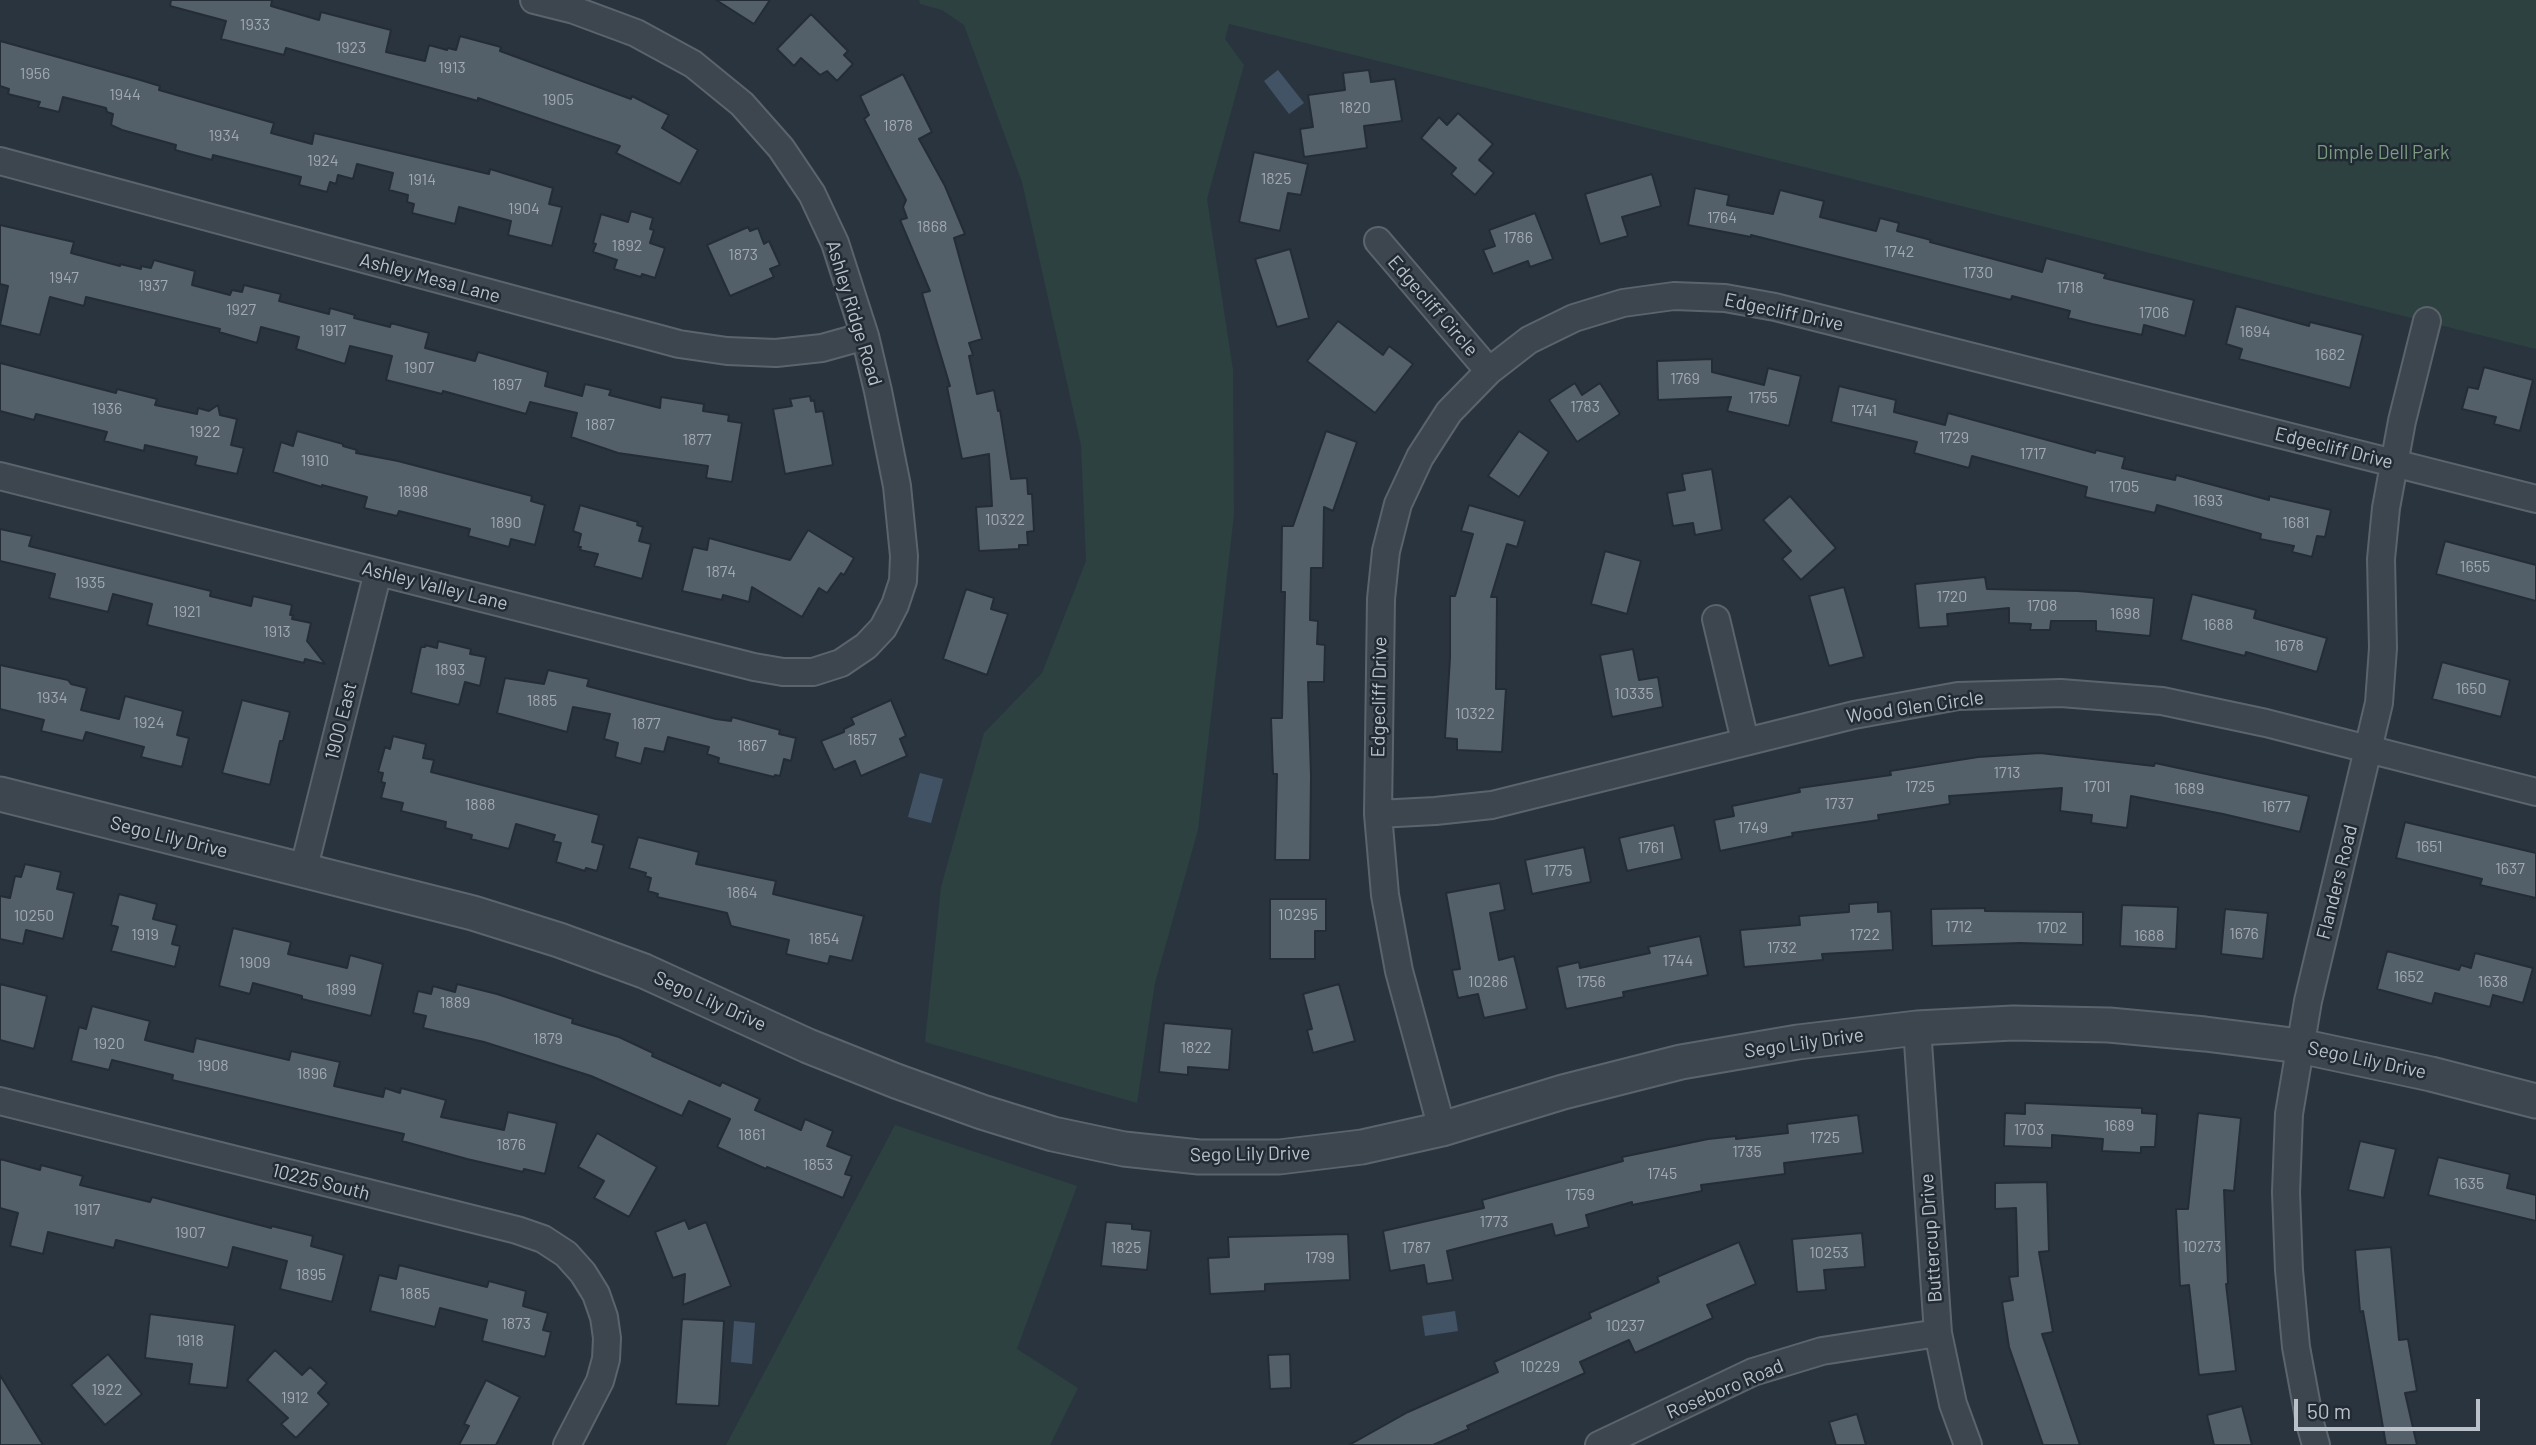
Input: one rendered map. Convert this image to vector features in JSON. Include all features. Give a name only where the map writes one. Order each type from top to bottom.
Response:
[{"type":"street","name":"Ashley Ridge Road","points":[[534,0],[574,10],[636,33],[693,64],[742,104],[781,148],[812,194],[835,243],[865,336],[897,486],[904,556],[903,581],[883,628],[866,646]]},
{"type":"street","name":"Ashley Mesa Lane","points":[[0,161],[680,344],[727,351],[775,353],[822,348],[865,336]]},
{"type":"street","name":"Edgecliff Circle","points":[[1378,241],[1489,371]]},
{"type":"street","name":"Edgecliff Drive","points":[[1442,1129],[1399,971],[1385,895],[1378,814],[1381,599],[1386,551],[1398,504],[1420,457],[1449,412],[1489,371],[1529,340],[1574,318],[1623,303],[1674,296],[1725,298],[1775,307],[2536,499]]},
{"type":"street","name":"Flanders Road","points":[[2316,1445],[2296,1347],[2288,1257],[2286,1192],[2289,1114],[2308,1002],[2379,703],[2383,648],[2381,559],[2386,508],[2427,321]]},
{"type":"street","name":"Ashley Valley Lane","points":[[0,476],[783,672],[813,672],[841,663],[866,646]]},
{"type":"street","name":"1900 East","points":[[303,871],[378,572]]},
{"type":"street","points":[[1716,619],[1745,741]]},
{"type":"street","name":"Wood Glen Circle","points":[[1378,814],[1492,805],[1854,715],[1958,696],[2061,694],[2162,701],[2266,723],[2536,792]]},
{"type":"street","name":"Sego Lily Drive","points":[[0,794],[473,914],[559,940],[643,971],[808,1046],[895,1082],[1053,1134],[1124,1149],[1187,1156],[1279,1157],[1362,1147],[1442,1129],[1563,1092],[1681,1062],[1798,1042],[1916,1028],[2012,1023],[2109,1026],[2300,1046],[2431,1074],[2536,1101]]},
{"type":"street","name":"Buttercup Drive","points":[[1916,1028],[1938,1333],[1953,1404],[1968,1445]]},
{"type":"street","name":"10225 South","points":[[0,1101],[517,1230],[543,1240],[566,1254],[583,1273],[596,1294],[604,1317],[607,1338],[606,1359],[600,1381],[567,1445]]},
{"type":"street","name":"Roseboro Road","points":[[1599,1445],[1753,1372],[1822,1351],[1938,1333]]},
{"type":"green space","name":"Dimple Dell Park","points":[[919,0],[2536,0],[2536,349],[1229,24],[1225,39],[1244,65],[1207,199],[1233,370],[1234,515],[1198,830],[1155,983],[1137,1103],[925,1042],[941,887],[984,733],[1042,673],[1086,561],[1081,445],[1022,182],[964,25],[942,10],[920,4]]},
{"type":"green space","points":[[895,1125],[1077,1186],[1017,1349],[1078,1388],[1050,1445],[726,1445]]},
{"type":"water","points":[[1278,70],[1304,103],[1289,114],[1264,81]]},
{"type":"water","points":[[920,773],[943,779],[931,823],[908,817]]},
{"type":"water","points":[[1455,1311],[1458,1331],[1425,1336],[1422,1316]]},
{"type":"water","points":[[734,1321],[755,1323],[752,1364],[731,1362]]},
{"type":"building","points":[[171,0],[272,0],[271,6],[319,20],[321,12],[391,30],[386,52],[425,61],[429,45],[456,50],[460,36],[501,47],[500,51],[631,99],[632,96],[669,115],[662,128],[698,150],[680,184],[616,153],[620,146],[478,98],[478,101],[286,48],[284,55],[221,39],[226,21],[170,6]]},
{"type":"building","points":[[716,0],[770,0],[754,24]]},
{"type":"building","points":[[811,14],[848,51],[844,55],[853,64],[837,81],[827,71],[820,75],[801,58],[794,66],[777,49]]},
{"type":"building","points":[[0,41],[137,79],[160,86],[159,90],[274,123],[271,133],[312,144],[314,133],[489,174],[490,169],[553,188],[549,204],[562,207],[552,246],[508,235],[511,221],[459,207],[455,224],[412,213],[414,204],[407,202],[408,195],[389,190],[393,173],[357,164],[353,179],[338,175],[336,184],[330,182],[327,192],[299,185],[301,177],[213,155],[212,160],[175,150],[176,145],[122,130],[111,125],[113,114],[107,112],[106,108],[63,97],[59,112],[38,107],[40,102],[8,94],[9,89],[0,86]]},
{"type":"building","points":[[1369,70],[1371,82],[1395,79],[1402,121],[1364,126],[1367,148],[1304,157],[1300,129],[1313,127],[1308,95],[1345,90],[1343,73]]},
{"type":"building","points":[[903,74],[932,132],[919,139],[945,186],[965,234],[954,238],[982,339],[969,343],[977,394],[994,390],[998,411],[1000,410],[1011,479],[1027,478],[1028,494],[1032,494],[1034,531],[1027,532],[1028,545],[1019,545],[1019,549],[979,551],[976,507],[992,506],[989,454],[962,459],[947,387],[950,386],[922,293],[930,291],[900,220],[907,218],[903,207],[906,200],[864,119],[869,115],[860,96]]},
{"type":"building","points":[[1458,113],[1493,144],[1479,160],[1494,173],[1475,195],[1451,174],[1456,168],[1421,138],[1439,117],[1447,125]]},
{"type":"building","points":[[1254,152],[1308,164],[1301,195],[1288,193],[1280,231],[1239,222]]},
{"type":"building","points":[[1652,174],[1661,206],[1622,217],[1628,236],[1600,244],[1585,194]]},
{"type":"building","points":[[1695,188],[1729,195],[1727,205],[1773,214],[1780,190],[1824,201],[1820,217],[1876,231],[1880,218],[1899,223],[1897,231],[1931,240],[1930,242],[2042,272],[2046,258],[2106,274],[2104,278],[2194,300],[2185,336],[2144,325],[2142,335],[2092,324],[2068,318],[2070,311],[2012,296],[2011,300],[1751,235],[1688,225]]},
{"type":"building","points":[[631,211],[653,218],[650,229],[654,230],[650,243],[665,248],[655,278],[614,269],[617,260],[593,252],[601,214],[628,222]]},
{"type":"building","points":[[1535,213],[1553,259],[1530,267],[1528,261],[1493,274],[1483,250],[1495,246],[1489,230]]},
{"type":"building","points":[[0,225],[74,242],[71,253],[120,266],[151,268],[154,260],[195,271],[192,285],[230,295],[232,290],[242,292],[244,285],[281,294],[279,301],[329,314],[330,308],[355,315],[354,318],[390,327],[391,323],[429,333],[425,348],[475,361],[478,352],[548,372],[545,386],[582,396],[585,384],[611,390],[609,395],[660,408],[661,397],[704,404],[703,411],[729,415],[728,421],[742,423],[732,482],[706,478],[708,466],[618,453],[571,437],[577,413],[530,402],[526,414],[443,391],[442,394],[386,380],[392,356],[350,346],[345,364],[296,349],[299,337],[261,327],[257,343],[219,332],[220,329],[86,297],[84,306],[50,297],[40,335],[0,325],[8,286],[0,284]]},
{"type":"building","points":[[748,227],[750,231],[758,228],[764,244],[769,241],[780,265],[770,269],[774,277],[730,296],[707,245]]},
{"type":"building","points":[[1290,249],[1309,318],[1277,327],[1255,259]]},
{"type":"building","points":[[2236,306],[2309,326],[2310,322],[2363,335],[2350,388],[2239,359],[2242,349],[2226,344]]},
{"type":"building","points":[[1338,321],[1383,355],[1389,346],[1413,364],[1375,413],[1307,361]]},
{"type":"building","points":[[1712,359],[1712,372],[1764,385],[1768,368],[1801,376],[1789,426],[1727,411],[1731,397],[1658,400],[1657,361]]},
{"type":"building","points":[[0,363],[116,393],[117,389],[157,399],[155,405],[197,414],[198,408],[209,411],[218,405],[220,415],[237,419],[231,445],[244,448],[237,474],[195,465],[197,457],[145,445],[144,451],[104,441],[107,432],[36,414],[34,420],[0,411]]},
{"type":"building","points":[[2484,367],[2533,380],[2520,431],[2494,424],[2496,417],[2462,409],[2468,387],[2478,389]]},
{"type":"building","points":[[1575,383],[1582,395],[1600,383],[1620,414],[1577,442],[1549,400]]},
{"type":"building","points":[[1839,386],[1896,400],[1894,412],[1945,425],[1948,413],[2095,453],[2096,450],[2125,457],[2122,468],[2175,480],[2176,475],[2269,500],[2269,496],[2331,510],[2325,537],[2317,536],[2312,557],[2292,552],[2294,546],[2260,539],[2261,534],[2157,505],[2155,513],[2085,497],[2087,487],[1972,456],[1969,468],[1914,453],[1917,442],[1831,422]]},
{"type":"building","points":[[810,396],[811,401],[814,400],[816,412],[823,411],[833,465],[785,474],[773,409],[792,406],[790,399]]},
{"type":"building","points":[[297,431],[343,444],[357,450],[356,453],[398,461],[532,496],[531,501],[545,505],[535,545],[511,539],[509,547],[468,536],[470,529],[399,511],[397,516],[364,508],[367,497],[273,472],[281,442],[293,446]]},
{"type":"building","points":[[1326,431],[1357,442],[1333,511],[1324,507],[1323,568],[1311,568],[1310,620],[1318,621],[1317,644],[1325,645],[1324,682],[1308,682],[1310,860],[1275,860],[1277,774],[1273,774],[1271,718],[1282,718],[1285,592],[1281,592],[1282,526],[1293,526]]},
{"type":"building","points":[[1519,431],[1549,452],[1519,497],[1488,476]]},
{"type":"building","points":[[1712,469],[1722,530],[1695,535],[1693,523],[1673,526],[1667,493],[1685,490],[1682,474]]},
{"type":"building","points":[[1790,496],[1836,548],[1801,580],[1782,559],[1791,551],[1763,520]]},
{"type":"building","points":[[580,505],[638,522],[637,525],[643,527],[639,541],[651,544],[642,579],[594,566],[598,554],[580,550],[581,547],[578,547],[581,534],[573,531]]},
{"type":"building","points":[[1469,505],[1525,521],[1517,547],[1507,544],[1491,597],[1497,597],[1496,689],[1506,689],[1502,752],[1457,750],[1457,739],[1445,738],[1450,658],[1450,596],[1455,596],[1473,534],[1461,531]]},
{"type":"building","points":[[0,529],[32,536],[29,546],[211,591],[210,596],[251,606],[253,596],[292,605],[292,619],[311,623],[307,641],[325,664],[305,659],[304,663],[147,625],[152,604],[113,594],[108,612],[49,598],[55,574],[0,561]]},
{"type":"building","points":[[808,530],[854,558],[844,575],[841,573],[827,593],[819,588],[802,617],[752,587],[749,602],[723,595],[722,600],[682,591],[693,547],[707,550],[709,538],[790,560]]},
{"type":"building","points":[[2445,541],[2536,565],[2536,601],[2436,574]]},
{"type":"building","points":[[1605,551],[1641,561],[1627,614],[1591,604]]},
{"type":"building","points":[[1985,577],[1987,589],[2078,591],[2154,598],[2150,636],[2096,631],[2096,621],[2051,621],[2050,630],[2030,630],[2031,624],[2009,623],[2009,608],[1947,614],[1948,626],[1919,628],[1915,584]]},
{"type":"building","points":[[1844,587],[1864,657],[1829,666],[1809,596]]},
{"type":"building","points":[[966,589],[994,598],[991,609],[1008,614],[987,675],[943,659]]},
{"type":"building","points":[[2192,594],[2256,610],[2254,618],[2327,638],[2317,672],[2246,652],[2245,656],[2181,640]]},
{"type":"building","points":[[438,641],[471,649],[470,654],[486,657],[480,686],[465,682],[459,705],[411,693],[421,647],[425,645],[437,648]]},
{"type":"building","points":[[1633,649],[1639,680],[1658,677],[1663,707],[1612,717],[1600,655]]},
{"type":"building","points":[[2442,662],[2510,680],[2501,717],[2432,699]]},
{"type":"building","points":[[0,665],[68,680],[71,684],[87,688],[81,710],[119,719],[125,696],[183,711],[177,735],[189,738],[182,767],[141,757],[144,747],[86,732],[83,741],[41,731],[44,720],[0,709]]},
{"type":"building","points":[[548,670],[589,679],[587,686],[716,719],[731,721],[732,717],[780,730],[779,734],[796,738],[791,761],[784,759],[780,776],[774,777],[718,763],[719,758],[707,754],[709,747],[668,737],[664,752],[645,748],[641,764],[615,757],[618,743],[604,739],[610,714],[573,707],[567,732],[497,713],[505,678],[544,684]]},
{"type":"building","points":[[242,700],[290,712],[270,785],[222,773]]},
{"type":"building","points":[[891,700],[906,736],[900,739],[907,756],[861,776],[855,761],[834,770],[821,741],[844,732],[844,729],[854,724],[851,718]]},
{"type":"building","points":[[393,736],[426,744],[423,758],[434,760],[431,772],[599,815],[592,842],[604,845],[597,871],[586,868],[585,871],[556,862],[561,843],[553,841],[555,835],[516,824],[509,849],[471,839],[472,835],[445,828],[446,822],[401,811],[403,803],[381,798],[385,783],[381,782],[383,773],[378,772],[385,747],[390,749]]},
{"type":"building","points":[[2040,753],[2154,766],[2155,763],[2309,796],[2300,832],[2131,796],[2127,828],[2091,823],[2092,815],[2060,811],[2062,788],[1949,796],[1950,804],[1878,815],[1879,820],[1792,833],[1793,836],[1720,851],[1714,820],[1734,816],[1732,806],[1800,792],[1799,788],[1891,775],[1890,771],[1978,757]]},
{"type":"building","points":[[2405,822],[2536,853],[2536,898],[2480,885],[2482,879],[2396,858]]},
{"type":"building","points":[[1674,825],[1682,859],[1627,871],[1619,838]]},
{"type":"building","points":[[638,837],[699,852],[696,864],[776,881],[773,894],[864,916],[852,961],[830,956],[828,964],[786,954],[789,940],[731,926],[727,913],[657,897],[658,894],[648,891],[651,878],[645,876],[646,873],[629,868]]},
{"type":"building","points":[[1584,847],[1591,882],[1532,894],[1525,860]]},
{"type":"building","points":[[25,864],[61,872],[57,889],[74,893],[63,939],[26,930],[23,944],[0,939],[0,896],[10,898],[15,876],[21,877]]},
{"type":"building","points":[[1500,883],[1505,910],[1490,913],[1499,960],[1514,956],[1527,1009],[1484,1018],[1478,994],[1458,998],[1452,970],[1460,969],[1446,893]]},
{"type":"building","points":[[119,894],[157,904],[153,919],[177,925],[172,944],[180,946],[175,967],[111,951],[118,927],[111,925]]},
{"type":"building","points":[[1270,899],[1326,899],[1326,931],[1315,931],[1315,959],[1270,959]]},
{"type":"building","points":[[1878,902],[1878,912],[1891,911],[1893,950],[1822,954],[1823,960],[1744,967],[1740,930],[1800,925],[1799,916],[1849,912],[1849,904]]},
{"type":"building","points":[[2122,905],[2178,907],[2176,949],[2120,946]]},
{"type":"building","points":[[1985,908],[1985,911],[2083,912],[2083,945],[2020,943],[1932,946],[1931,909]]},
{"type":"building","points":[[2225,909],[2268,913],[2263,959],[2221,954]]},
{"type":"building","points":[[233,928],[291,942],[288,954],[347,968],[350,955],[383,964],[371,1016],[302,999],[302,996],[253,983],[250,994],[219,986]]},
{"type":"building","points":[[1700,936],[1708,975],[1623,992],[1624,997],[1566,1009],[1557,967],[1579,962],[1580,968],[1650,953],[1648,947]]},
{"type":"building","points":[[2387,951],[2459,970],[2461,965],[2471,968],[2475,953],[2533,968],[2523,1003],[2493,995],[2490,1007],[2435,993],[2432,1004],[2377,989]]},
{"type":"building","points":[[0,984],[47,996],[34,1049],[0,1040]]},
{"type":"building","points":[[457,984],[497,994],[573,1019],[572,1023],[619,1037],[653,1053],[652,1056],[720,1086],[722,1082],[760,1099],[755,1110],[801,1130],[805,1119],[833,1131],[827,1146],[852,1156],[845,1174],[852,1176],[843,1198],[717,1147],[730,1119],[689,1101],[682,1116],[591,1076],[484,1042],[423,1028],[426,1016],[413,1013],[418,991],[431,994],[433,986],[455,992]]},
{"type":"building","points":[[1339,984],[1355,1041],[1313,1053],[1307,1030],[1312,1029],[1303,994]]},
{"type":"building","points":[[92,1006],[150,1021],[145,1040],[193,1052],[196,1038],[289,1060],[291,1051],[340,1062],[334,1086],[383,1097],[385,1088],[400,1093],[401,1088],[446,1100],[441,1117],[504,1130],[508,1112],[557,1123],[545,1174],[524,1169],[523,1172],[467,1159],[402,1141],[404,1134],[172,1080],[173,1075],[112,1060],[109,1070],[71,1061],[79,1027],[86,1029]]},
{"type":"building","points":[[1164,1023],[1232,1029],[1229,1070],[1188,1067],[1188,1075],[1159,1072]]},
{"type":"building","points":[[2025,1103],[2142,1108],[2142,1113],[2157,1114],[2155,1147],[2141,1147],[2141,1153],[2102,1151],[2103,1139],[2052,1135],[2052,1148],[2004,1146],[2005,1113],[2025,1114]]},
{"type":"building","points":[[2198,1113],[2241,1118],[2234,1191],[2224,1190],[2226,1284],[2236,1371],[2199,1375],[2189,1285],[2180,1286],[2176,1209],[2188,1209]]},
{"type":"building","points":[[1858,1115],[1863,1153],[1784,1163],[1785,1174],[1701,1185],[1702,1191],[1632,1205],[1632,1202],[1586,1215],[1589,1227],[1555,1236],[1552,1224],[1447,1251],[1453,1280],[1427,1284],[1424,1265],[1390,1271],[1383,1231],[1484,1208],[1482,1200],[1623,1161],[1622,1157],[1708,1139],[1788,1133],[1787,1124]]},
{"type":"building","points":[[597,1133],[657,1167],[629,1217],[594,1198],[604,1181],[578,1167]]},
{"type":"building","points":[[2360,1141],[2396,1149],[2384,1198],[2348,1190]]},
{"type":"building","points":[[2438,1157],[2510,1174],[2507,1188],[2536,1195],[2536,1221],[2428,1195]]},
{"type":"building","points":[[0,1159],[40,1170],[41,1165],[83,1176],[80,1185],[150,1202],[152,1197],[271,1228],[272,1226],[313,1236],[311,1246],[344,1255],[332,1302],[280,1289],[287,1261],[233,1247],[228,1268],[116,1240],[114,1248],[48,1232],[43,1254],[10,1246],[18,1213],[0,1208]]},
{"type":"building","points":[[2047,1182],[2049,1251],[2039,1252],[2053,1332],[2042,1334],[2080,1445],[2043,1445],[2009,1347],[2002,1302],[2013,1300],[2009,1277],[2018,1276],[2016,1208],[1995,1209],[1995,1183]]},
{"type":"building","points":[[685,1220],[689,1229],[706,1222],[731,1286],[683,1305],[685,1274],[673,1278],[655,1232]]},
{"type":"building","points":[[1106,1222],[1132,1224],[1132,1229],[1151,1231],[1147,1270],[1101,1266]]},
{"type":"building","points":[[1862,1233],[1865,1267],[1824,1270],[1826,1290],[1797,1292],[1792,1239]]},
{"type":"building","points":[[1348,1234],[1350,1280],[1265,1284],[1265,1291],[1210,1294],[1208,1258],[1229,1257],[1228,1237]]},
{"type":"building","points":[[1739,1242],[1756,1284],[1707,1305],[1713,1318],[1635,1353],[1629,1340],[1580,1362],[1585,1373],[1467,1426],[1469,1429],[1433,1445],[1349,1445],[1408,1412],[1498,1372],[1494,1362],[1591,1318],[1589,1313],[1659,1282],[1657,1277]]},
{"type":"building","points":[[2391,1247],[2399,1340],[2408,1339],[2417,1391],[2405,1393],[2417,1445],[2386,1445],[2363,1311],[2360,1312],[2355,1250]]},
{"type":"building","points":[[399,1265],[487,1287],[489,1281],[526,1291],[523,1306],[548,1313],[543,1330],[551,1332],[545,1357],[482,1341],[487,1320],[440,1308],[435,1327],[370,1311],[379,1275],[396,1279]]},
{"type":"building","points":[[150,1314],[235,1325],[227,1388],[189,1384],[192,1364],[145,1358]]},
{"type":"building","points":[[682,1319],[724,1321],[719,1406],[676,1404]]},
{"type":"building","points":[[275,1350],[302,1375],[310,1367],[327,1383],[318,1393],[329,1404],[296,1438],[281,1424],[288,1418],[247,1380]]},
{"type":"building","points":[[108,1354],[142,1394],[105,1425],[71,1385]]},
{"type":"building","points":[[1290,1354],[1291,1388],[1270,1389],[1268,1355]]},
{"type":"building","points":[[0,1375],[43,1445],[0,1445]]},
{"type":"building","points":[[486,1380],[520,1397],[496,1445],[459,1445],[469,1426],[464,1424]]},
{"type":"building","points":[[2242,1406],[2252,1445],[2214,1445],[2207,1415]]},
{"type":"building","points":[[1857,1414],[1866,1445],[1836,1445],[1829,1422]]}]
